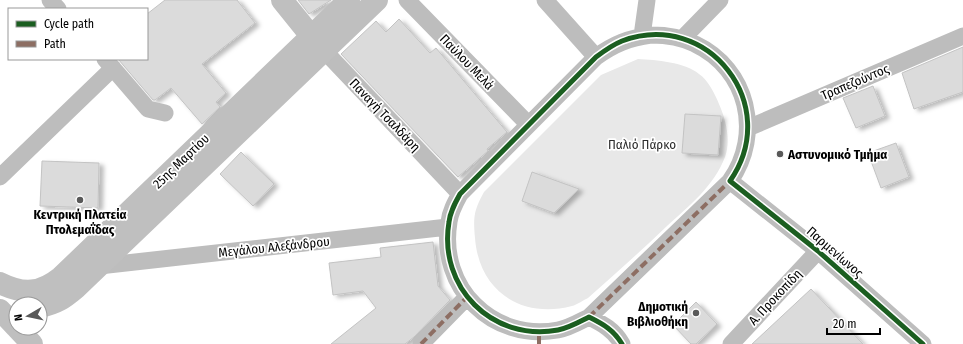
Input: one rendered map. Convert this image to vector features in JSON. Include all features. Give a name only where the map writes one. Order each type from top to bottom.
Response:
[{"type":"main road","points":[[282,0],[317,43]]},
{"type":"main road","name":"25ης Μαρτίου","points":[[317,43],[348,0]]},
{"type":"main road","name":"25ης Μαρτίου","points":[[48,305],[54,304],[64,298],[99,266],[216,141],[317,43],[377,0]]},
{"type":"main road","name":"25ης Μαρτίου","points":[[0,283],[10,288],[24,290],[39,290],[50,285],[216,141]]},
{"type":"main road","points":[[0,310],[8,319]]},
{"type":"street","points":[[50,0],[57,8]]},
{"type":"street","name":"Παύλου Μελά","points":[[407,0],[528,124]]},
{"type":"street","points":[[545,0],[596,57]]},
{"type":"street","points":[[642,36],[647,0]]},
{"type":"street","points":[[682,39],[720,0]]},
{"type":"street","points":[[665,35],[695,43],[720,60],[738,85],[744,99],[747,114],[748,128],[746,144],[742,159],[730,181],[589,317],[539,338],[499,323],[486,315],[467,297],[457,281],[451,267],[448,252],[448,227],[453,207],[460,194],[596,57],[621,41],[642,36],[665,35]]},
{"type":"street","name":"Τραπεζούντος","points":[[748,128],[963,36]]},
{"type":"street","name":"Παναγή Τσαλδάρη","points":[[317,43],[460,194]]},
{"type":"street","points":[[0,177],[109,63],[148,109],[165,113]]},
{"type":"street","name":"Παρμενίωνος","points":[[730,181],[818,251],[923,344]]},
{"type":"street","name":"Μεγάλου Αλεξάνδρου","points":[[99,266],[448,227]]},
{"type":"street","name":"Α. Προκοπίδη","points":[[731,344],[818,251]]},
{"type":"street","points":[[421,344],[467,297]]},
{"type":"street","points":[[589,317],[605,325],[617,336],[622,344]]},
{"type":"green space","name":"Παλιό Πάρκο","points":[[638,59],[678,64],[693,70],[708,83],[722,110],[728,137],[727,150],[720,167],[708,186],[692,203],[588,298],[574,305],[553,309],[536,308],[520,304],[506,297],[494,286],[485,273],[478,257],[474,219],[476,209],[484,192],[601,75]]},
{"type":"building","points":[[165,0],[237,0],[255,23],[202,64],[226,93],[216,102],[220,107],[202,124],[171,88],[153,100],[119,60],[148,60],[148,13]]},
{"type":"building","points":[[298,0],[331,0],[309,14]]},
{"type":"building","points":[[399,19],[430,53],[436,48],[507,132],[458,177],[341,54],[376,21],[386,32]]},
{"type":"building","points":[[963,47],[963,92],[914,109],[902,73]]},
{"type":"building","points":[[873,86],[885,116],[856,128],[843,98]]},
{"type":"building","points":[[685,114],[721,116],[718,155],[682,153]]},
{"type":"building","points":[[896,143],[909,177],[881,188],[868,153]]},
{"type":"building","points":[[241,152],[274,184],[253,206],[220,174]]},
{"type":"building","points":[[42,161],[99,163],[98,208],[40,206]]},
{"type":"building","points":[[532,172],[579,189],[554,213],[522,201]]},
{"type":"building","points":[[433,242],[438,286],[450,300],[414,337],[405,344],[331,344],[376,308],[363,291],[333,295],[329,263],[381,257],[380,248]]},
{"type":"building","points":[[811,289],[863,344],[752,344]]},
{"type":"building","name":"Δημοτική Βιβλιοθήκη","points":[[696,302],[717,324],[696,344],[691,344],[673,325]]},
{"type":"marked path","points":[[589,317],[730,181]]},
{"type":"marked path","points":[[421,344],[467,297]]},
{"type":"marked path","points":[[539,332],[539,344]]},
{"type":"cycle path","points":[[622,344],[608,328],[589,317],[574,325],[562,329],[534,331],[512,327],[492,318],[475,305],[461,288],[452,268],[448,246],[449,222],[452,211],[460,194],[596,57],[611,46],[622,41],[654,35],[683,39],[708,51],[728,70],[742,95],[748,123],[744,152],[730,181],[818,251],[923,344]]},
{"type":"place","name":"Αστυνομικό Τμήμα","points":[[780,154]]},
{"type":"place","name":"Κεντρική Πλατεία Πτολεμαΐδας","points":[[80,200]]},
{"type":"place","name":"Δημοτική Βιβλιοθήκη","points":[[696,313]]}]
